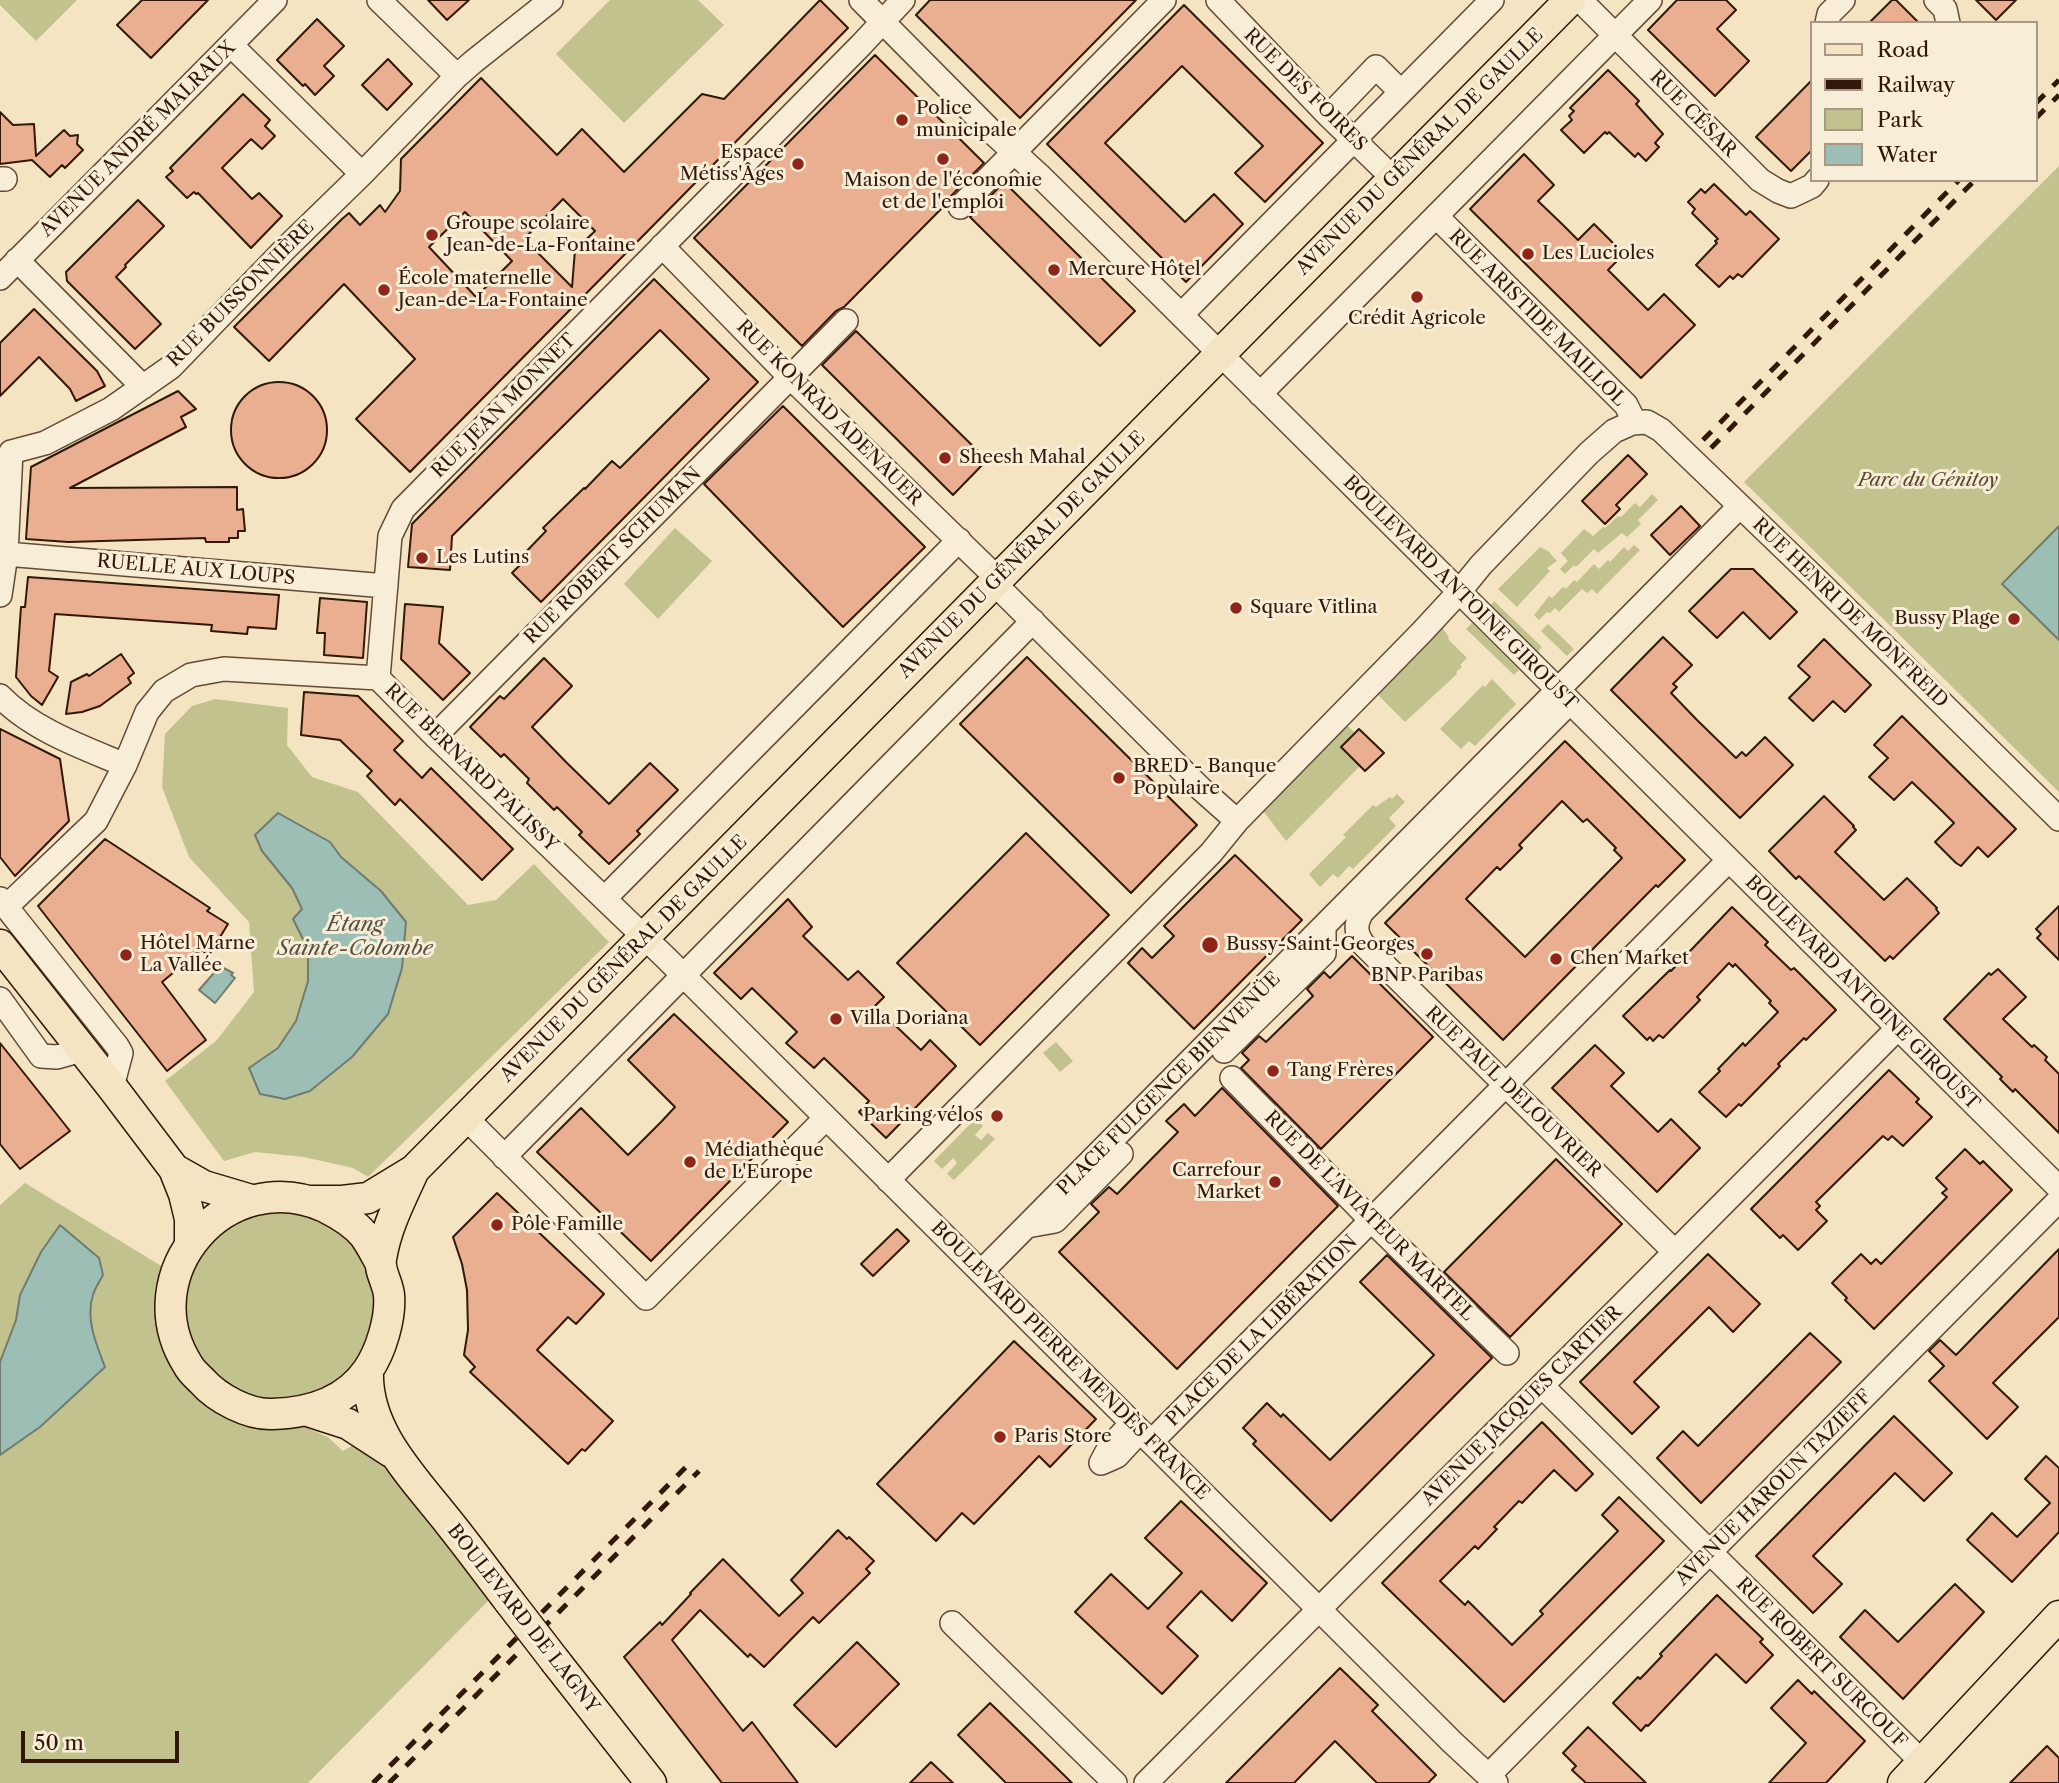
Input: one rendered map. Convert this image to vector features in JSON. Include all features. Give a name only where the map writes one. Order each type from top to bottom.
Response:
[{"type":"main road","name":"AVENUE DU GÉNÉRAL DE GAULLE","points":[[311,1201],[368,1198],[414,1170],[1570,0]]},
{"type":"main road","points":[[0,945],[174,1169],[190,1219],[190,1243]]},
{"type":"main road","points":[[174,1169],[204,1186],[251,1200]]},
{"type":"main road","name":"AVENUE DU GÉNÉRAL DE GAULLE","points":[[380,1262],[388,1227],[414,1170]]},
{"type":"main road","points":[[281,1196],[311,1201],[340,1214],[364,1235],[380,1262],[389,1295],[387,1329],[368,1370],[356,1385],[330,1403],[308,1411],[268,1415],[237,1406],[209,1390],[188,1366],[175,1336],[170,1304],[176,1272],[190,1243],[207,1224],[227,1210],[251,1200],[281,1196]]},
{"type":"main road","name":"BOULEVARD DE LAGNY","points":[[368,1370],[367,1389],[372,1407],[396,1455],[651,1783]]},
{"type":"main road","name":"BOULEVARD DE LAGNY","points":[[308,1411],[348,1424],[396,1455]]},
{"type":"main road","points":[[1917,1776],[2059,1616]]},
{"type":"main road","points":[[1917,1776],[2059,1641]]},
{"type":"street","name":"AVENUE ANDRÉ MALRAUX","points":[[0,278],[275,0]]},
{"type":"street","points":[[379,0],[457,76]]},
{"type":"street","name":"RUE BUISSONNIÈRE","points":[[0,595],[6,555],[6,446],[45,443],[111,409],[171,367],[457,76],[551,0]]},
{"type":"street","name":"BOULEVARD ANTOINE GIROUST","points":[[860,0],[1181,315],[2059,1188]]},
{"type":"street","name":"RUE JEAN MONNET","points":[[378,678],[390,536],[403,509],[903,0]]},
{"type":"street","points":[[960,207],[1164,0]]},
{"type":"street","name":"RUE DES FOIRES","points":[[1218,0],[1329,116],[1394,178]]},
{"type":"street","points":[[1181,315],[1492,0]]},
{"type":"street","name":"RUE CÉSAR","points":[[1580,0],[1760,180],[1791,196],[1815,182]]},
{"type":"street","points":[[1260,394],[1650,0]]},
{"type":"street","points":[[1827,21],[1829,14],[1843,0]]},
{"type":"street","points":[[1936,0],[1945,9],[1948,21]]},
{"type":"street","points":[[231,45],[362,174]]},
{"type":"street","points":[[1329,116],[1376,68],[1401,92]]},
{"type":"street","name":"RUE ARISTIDE MAILLOL","points":[[1436,216],[1626,405],[1632,423]]},
{"type":"street","name":"RUE KONRAD ADENAUER","points":[[662,246],[790,377],[958,540],[1032,621],[1201,789],[1237,821]]},
{"type":"street","points":[[18,260],[143,387]]},
{"type":"street","name":"RUE ROBERT SCHUMAN","points":[[435,736],[846,321]]},
{"type":"street","name":"RUE HENRI DE MONFREID","points":[[1632,423],[1647,422],[1661,430],[2059,819]]},
{"type":"street","points":[[888,1180],[1211,853],[1237,821],[1459,592],[1480,565],[1589,453],[1614,431],[1632,423]]},
{"type":"street","name":"PLACE FULGENCE BIENVENÜE","points":[[1356,929],[1362,912],[1740,506]]},
{"type":"street","points":[[605,898],[958,540]]},
{"type":"street","name":"RUELLE AUX LOUPS","points":[[6,555],[386,586]]},
{"type":"street","points":[[504,1157],[1032,621]]},
{"type":"street","name":"RUE BERNARD PALISSY","points":[[3,903],[96,821],[125,765],[147,712],[164,691],[191,675],[224,669],[378,678],[645,937]]},
{"type":"street","points":[[0,696],[15,711],[36,723],[125,765]]},
{"type":"street","name":"PLACE FULGENCE BIENVENÜE","points":[[1027,1226],[1032,1198],[1037,1193],[1183,1050],[1210,1044],[1324,928],[1563,696]]},
{"type":"street","name":"PLACE DE LA LIBÉRATION","points":[[1141,1432],[1372,1221],[1729,860]]},
{"type":"street","points":[[3,903],[117,1046],[121,1053],[112,1087]]},
{"type":"street","points":[[981,1272],[1027,1226],[1055,1221],[1324,953],[1324,928]]},
{"type":"street","name":"RUE PAUL DELOUVRIER","points":[[1356,929],[1363,944],[1675,1252]]},
{"type":"street","name":"BOULEVARD PIERRE MENDÈS FRANCE","points":[[645,937],[1492,1779]]},
{"type":"street","points":[[0,999],[41,1056],[57,1058],[82,1050]]},
{"type":"street","name":"AVENUE JACQUES CARTIER","points":[[1146,1783],[1898,1028]]},
{"type":"street","name":"RUE DE L'AVIATEUR MARTEL","points":[[1232,1078],[1372,1221],[1507,1353]]},
{"type":"street","points":[[466,1118],[646,1298],[826,1118]]},
{"type":"street","name":"AVENUE HAROUN TAZIEFF","points":[[1492,1779],[1710,1553],[2059,1200]]},
{"type":"street","name":"RUE ROBERT SURCOUF","points":[[1542,1386],[1710,1553],[1917,1776]]},
{"type":"street","points":[[952,1623],[1115,1783]]},
{"type":"green space","points":[[0,0],[77,0],[36,41],[0,5]]},
{"type":"green space","points":[[610,0],[698,0],[724,25],[624,123],[556,54]]},
{"type":"green space","name":"Parc du Génitoy","points":[[2059,166],[2059,792],[1744,482]]},
{"type":"green space","points":[[1652,494],[1658,500],[1638,520],[1641,524],[1627,537],[1622,533],[1598,553],[1594,549],[1565,574],[1560,569],[1568,561],[1561,553],[1584,529],[1593,536],[1618,516],[1621,517],[1635,503],[1640,507]]},
{"type":"green space","points":[[675,528],[712,561],[658,619],[624,584]]},
{"type":"green space","points":[[1634,545],[1640,550],[1597,594],[1592,589],[1587,593],[1582,589],[1559,612],[1555,608],[1539,620],[1534,615],[1549,596],[1552,598],[1574,580],[1577,582],[1594,564],[1599,569],[1624,547],[1628,551]]},
{"type":"green space","points":[[1540,547],[1557,561],[1547,568],[1550,571],[1517,607],[1498,589]]},
{"type":"green space","points":[[1494,601],[1542,647],[1537,653],[1489,607]]},
{"type":"green space","points":[[1472,623],[1519,670],[1514,675],[1466,629]]},
{"type":"green space","points":[[1548,624],[1574,649],[1567,656],[1541,631]]},
{"type":"green space","points":[[1442,628],[1448,639],[1467,658],[1460,665],[1462,667],[1457,674],[1405,722],[1377,694]]},
{"type":"green space","points":[[1492,679],[1516,704],[1475,746],[1469,741],[1461,749],[1440,729]]},
{"type":"green space","points":[[215,699],[288,708],[287,745],[312,777],[358,792],[468,905],[496,900],[534,864],[609,942],[368,1177],[353,1168],[304,1157],[255,1152],[224,1161],[165,1081],[216,1041],[254,992],[249,922],[189,857],[162,787],[165,734],[192,706]]},
{"type":"green space","points":[[1346,724],[1355,733],[1341,747],[1360,766],[1286,841],[1264,812]]},
{"type":"green space","points":[[1397,794],[1405,802],[1389,818],[1396,826],[1353,869],[1349,866],[1338,878],[1333,874],[1320,887],[1309,874],[1373,805],[1376,807]]},
{"type":"green space","points":[[1056,1042],[1073,1061],[1060,1072],[1043,1053]]},
{"type":"green space","points":[[975,1119],[983,1126],[975,1135],[981,1140],[988,1133],[995,1139],[954,1180],[947,1174],[957,1163],[953,1158],[942,1169],[934,1161]]},
{"type":"green space","points":[[25,1183],[163,1267],[157,1302],[176,1372],[328,1437],[343,1451],[370,1435],[488,1601],[308,1783],[0,1783],[0,1455],[40,1427],[105,1367],[93,1332],[90,1313],[93,1295],[103,1275],[60,1225],[41,1252],[20,1295],[16,1320],[0,1362],[0,1205]]},
{"type":"green space","points":[[280,1209],[316,1216],[347,1237],[368,1268],[375,1304],[368,1340],[347,1371],[316,1392],[280,1399],[244,1392],[213,1371],[192,1340],[185,1304],[192,1268],[213,1237],[244,1216]]},
{"type":"water","points":[[2059,526],[2059,640],[2002,584]]},
{"type":"water","name":"Étang Sainte-Colombe","points":[[278,813],[330,842],[341,857],[381,891],[406,922],[402,968],[388,1014],[352,1057],[310,1091],[285,1099],[260,1094],[249,1068],[278,1048],[296,1021],[308,981],[308,949],[293,919],[302,909],[292,888],[262,851],[255,835]]},
{"type":"water","points":[[220,966],[233,973],[231,975],[235,978],[215,1003],[199,990]]},
{"type":"water","points":[[60,1225],[99,1258],[103,1275],[93,1295],[90,1313],[93,1332],[105,1367],[40,1427],[0,1455],[0,1362],[16,1320],[20,1295],[41,1252]]},
{"type":"building","points":[[142,0],[208,0],[151,58],[117,25]]},
{"type":"building","points":[[428,0],[469,0],[447,20]]},
{"type":"building","points":[[820,0],[848,28],[410,472],[356,419],[415,359],[344,284],[269,361],[234,327],[349,213],[360,225],[380,205],[385,212],[400,191],[401,159],[481,78],[557,155],[582,129],[624,172],[702,94],[724,99]],"holes":[[[563,199],[595,231],[575,250],[572,287],[524,239]],[[465,212],[512,261],[476,297],[429,247]]]},
{"type":"building","points":[[930,0],[1136,0],[1020,118],[916,15]]},
{"type":"building","points":[[1677,0],[1726,0],[1736,10],[1717,29],[1749,61],[1715,96],[1648,30]]},
{"type":"building","points":[[1892,0],[1896,0],[1917,21],[1871,21]]},
{"type":"building","points":[[1976,0],[2016,0],[1996,20]]},
{"type":"building","points":[[1184,5],[1323,143],[1265,202],[1235,173],[1263,146],[1182,66],[1105,143],[1185,222],[1214,194],[1243,224],[1186,282],[1047,144]]},
{"type":"building","points":[[317,19],[344,46],[324,66],[334,76],[315,95],[277,60]]},
{"type":"building","points":[[875,55],[984,163],[844,307],[836,311],[802,346],[694,238]]},
{"type":"building","points":[[388,59],[412,84],[387,110],[362,85]]},
{"type":"building","points":[[1608,70],[1639,101],[1636,104],[1663,134],[1655,143],[1659,147],[1646,161],[1638,153],[1635,157],[1609,132],[1605,132],[1584,153],[1561,130],[1572,120],[1569,116],[1574,111],[1570,108]]},
{"type":"building","points":[[1811,81],[1811,151],[1791,171],[1756,137]]},
{"type":"building","points":[[243,94],[270,120],[265,126],[275,136],[262,149],[251,139],[222,168],[252,199],[259,193],[282,216],[251,248],[198,193],[194,192],[187,198],[166,177],[173,171],[170,168]]},
{"type":"building","points":[[0,112],[13,125],[34,124],[36,156],[64,130],[70,136],[78,135],[77,144],[83,150],[65,168],[62,165],[50,177],[32,160],[0,164]]},
{"type":"building","points":[[1524,154],[1554,185],[1538,201],[1578,240],[1594,224],[1624,254],[1608,270],[1648,310],[1664,294],[1695,325],[1641,378],[1470,209]]},
{"type":"building","points":[[1004,182],[1135,311],[1100,346],[970,217]]},
{"type":"building","points":[[1714,184],[1746,215],[1750,211],[1779,239],[1742,277],[1738,274],[1733,279],[1730,276],[1719,287],[1696,265],[1718,239],[1692,213],[1695,209],[1688,202],[1701,189],[1705,193]]},
{"type":"building","points":[[138,200],[164,226],[116,277],[161,324],[135,349],[67,281],[66,272]]},
{"type":"building","points":[[654,279],[758,382],[541,602],[512,573],[523,562],[520,558],[546,531],[543,528],[612,461],[620,468],[709,379],[660,330],[452,536],[450,570],[408,567],[412,524]]},
{"type":"building","points":[[34,309],[97,371],[105,386],[76,401],[70,389],[39,357],[0,396],[0,343]]},
{"type":"building","points":[[856,331],[987,460],[953,495],[822,365]]},
{"type":"building","points":[[270,382],[288,382],[306,390],[319,403],[327,421],[324,449],[306,470],[288,478],[270,478],[252,470],[239,457],[231,439],[231,421],[239,403],[252,390]]},
{"type":"building","points":[[178,391],[196,409],[181,417],[186,427],[70,488],[237,487],[237,510],[243,509],[245,531],[238,531],[238,538],[229,538],[229,542],[206,542],[205,538],[68,542],[26,539],[31,467]]},
{"type":"building","points":[[783,406],[925,547],[843,627],[704,484]]},
{"type":"building","points":[[1628,455],[1647,474],[1616,505],[1620,509],[1605,524],[1582,501]]},
{"type":"building","points":[[1681,506],[1700,526],[1670,555],[1651,535]]},
{"type":"building","points":[[1731,569],[1753,569],[1797,612],[1770,639],[1743,612],[1717,638],[1689,611]]},
{"type":"building","points":[[28,577],[279,595],[276,629],[248,627],[247,634],[211,631],[212,625],[55,614],[49,671],[58,677],[42,705],[16,677],[21,607],[25,607]]},
{"type":"building","points":[[320,598],[367,602],[363,658],[324,655],[325,633],[317,633]]},
{"type":"building","points":[[405,604],[443,607],[439,643],[470,673],[443,700],[401,659]]},
{"type":"building","points":[[1663,637],[1692,665],[1673,684],[1677,687],[1671,693],[1697,720],[1736,758],[1742,752],[1746,756],[1765,737],[1793,765],[1740,818],[1611,690]]},
{"type":"building","points":[[1824,639],[1871,685],[1845,712],[1833,701],[1813,721],[1789,698],[1810,677],[1798,666]]},
{"type":"building","points":[[121,654],[134,673],[128,678],[131,683],[100,706],[66,714],[71,682],[87,674],[89,676]]},
{"type":"building","points":[[1027,657],[1197,825],[1131,893],[960,724]]},
{"type":"building","points":[[544,658],[572,686],[532,727],[566,762],[609,804],[650,763],[678,790],[637,831],[640,834],[609,864],[579,835],[582,832],[557,807],[554,810],[527,783],[529,779],[504,754],[501,757],[470,727],[500,696],[504,699]]},
{"type":"building","points":[[304,692],[358,696],[403,741],[394,750],[422,778],[431,768],[513,849],[482,880],[400,799],[395,805],[367,776],[372,771],[340,740],[301,735]]},
{"type":"building","points":[[1902,716],[2016,829],[1988,857],[1978,847],[1961,866],[1956,863],[1935,842],[1954,823],[1941,810],[1912,782],[1894,800],[1869,777],[1888,758],[1874,745]]},
{"type":"building","points":[[0,729],[60,759],[69,821],[15,876],[0,857]]},
{"type":"building","points":[[1359,729],[1384,753],[1365,771],[1341,747]]},
{"type":"building","points":[[1565,741],[1685,860],[1658,887],[1656,885],[1503,1040],[1385,923]],"holes":[[[1562,801],[1583,822],[1587,819],[1616,848],[1614,850],[1622,858],[1525,957],[1466,899],[1497,867],[1500,870],[1522,848],[1519,845]]]},
{"type":"building","points":[[1824,796],[1856,830],[1835,852],[1884,900],[1907,878],[1937,908],[1939,913],[1893,959],[1890,956],[1885,961],[1799,876],[1796,879],[1769,851]]},
{"type":"building","points":[[1026,833],[1109,915],[980,1045],[897,963]]},
{"type":"building","name":"Hôtel Marne La Vallée","points":[[105,839],[210,908],[207,911],[228,924],[209,955],[201,950],[162,982],[206,1040],[167,1071],[38,906]]},
{"type":"building","points":[[1235,855],[1302,920],[1194,1029],[1128,963],[1142,948],[1152,958],[1174,936],[1164,926]]},
{"type":"building","name":"Villa Doriana","points":[[788,899],[812,927],[803,936],[848,980],[858,971],[884,997],[875,1006],[921,1050],[930,1040],[956,1066],[886,1138],[859,1112],[869,1101],[824,1058],[814,1068],[786,1043],[797,1032],[752,988],[741,999],[714,973]]},
{"type":"building","points":[[2059,906],[2059,960],[2037,938],[2041,934],[2036,929]]},
{"type":"building","points":[[1732,907],[1768,942],[1765,945],[1791,970],[1794,968],[1836,1010],[1778,1064],[1780,1066],[1741,1106],[1739,1104],[1726,1117],[1699,1092],[1743,1043],[1745,1046],[1778,1012],[1769,1003],[1771,1001],[1735,964],[1733,967],[1729,963],[1697,997],[1700,1000],[1663,1038],[1659,1035],[1653,1041],[1650,1037],[1647,1040],[1623,1016],[1671,971]]},
{"type":"building","points":[[1352,956],[1433,1037],[1321,1149],[1241,1068],[1249,1060],[1242,1053],[1259,1036],[1266,1042],[1313,996],[1307,989],[1324,972],[1330,978]]},
{"type":"building","points":[[1998,969],[2026,997],[2003,1019],[2032,1047],[2034,1045],[2047,1057],[2045,1060],[2059,1074],[2059,1133],[2015,1089],[2013,1092],[2000,1079],[2002,1077],[1944,1019],[1989,973],[1991,975]]},
{"type":"building","points":[[674,1014],[788,1122],[651,1261],[537,1152],[581,1108],[628,1155],[661,1122],[675,1107],[628,1060]]},
{"type":"building","points":[[0,1043],[70,1131],[20,1169],[0,1144]]},
{"type":"building","points":[[1595,1045],[1624,1073],[1611,1086],[1658,1132],[1671,1119],[1700,1148],[1657,1192],[1552,1088]]},
{"type":"building","points":[[1889,1070],[1919,1099],[1916,1102],[1932,1117],[1903,1146],[1892,1136],[1888,1140],[1883,1136],[1816,1202],[1820,1206],[1816,1210],[1827,1221],[1798,1250],[1783,1235],[1780,1238],[1751,1209]]},
{"type":"building","points":[[1222,1088],[1338,1206],[1177,1369],[1059,1252],[1099,1212],[1091,1204],[1109,1187],[1117,1194],[1178,1132],[1166,1121],[1184,1104],[1195,1116]]},
{"type":"building","points":[[1965,1149],[1980,1164],[1983,1161],[2012,1190],[1874,1329],[1832,1283],[1861,1254],[1871,1264],[1876,1259],[1881,1264],[1947,1197],[1942,1193],[1947,1189],[1936,1178]]},
{"type":"building","points":[[1556,1159],[1622,1224],[1510,1337],[1444,1272]]},
{"type":"building","points":[[497,1193],[604,1294],[576,1324],[568,1317],[537,1350],[613,1421],[585,1451],[582,1449],[568,1464],[470,1372],[475,1367],[464,1355],[468,1330],[467,1290],[453,1237]]},
{"type":"building","points":[[897,1229],[909,1241],[873,1276],[861,1264]]},
{"type":"building","points":[[2059,1249],[2059,1317],[1993,1383],[2018,1407],[1987,1439],[1929,1381],[1944,1366],[1929,1351],[1940,1340],[1956,1355]]},
{"type":"building","points":[[1708,1254],[1760,1304],[1733,1332],[1709,1307],[1634,1382],[1659,1407],[1632,1434],[1580,1382]]},
{"type":"building","points":[[1387,1255],[1492,1358],[1331,1521],[1253,1444],[1256,1441],[1243,1428],[1267,1403],[1281,1417],[1283,1414],[1330,1460],[1434,1355],[1360,1282]]},
{"type":"building","points":[[1810,1333],[1841,1362],[1701,1503],[1657,1458],[1683,1431],[1698,1446]]},
{"type":"building","name":"Paris Store","points":[[1014,1341],[1096,1419],[1050,1467],[1039,1456],[974,1524],[962,1513],[936,1541],[877,1484]]},
{"type":"building","points":[[1894,1416],[1952,1473],[1924,1501],[1895,1473],[1813,1556],[1842,1584],[1813,1613],[1756,1556]]},
{"type":"building","points":[[1542,1422],[1593,1474],[1576,1491],[1554,1470],[1522,1503],[1519,1501],[1494,1527],[1497,1529],[1478,1549],[1475,1546],[1440,1581],[1465,1605],[1468,1601],[1512,1645],[1543,1614],[1540,1611],[1618,1531],[1602,1515],[1619,1497],[1664,1541],[1504,1702],[1382,1583]]},
{"type":"building","points":[[2046,1456],[2059,1468],[2059,1532],[2012,1582],[1967,1540],[1992,1513],[2017,1537],[2050,1503],[2025,1479]]},
{"type":"building","points":[[1181,1501],[1267,1583],[1232,1621],[1201,1591],[1167,1627],[1198,1656],[1162,1694],[1075,1612],[1111,1574],[1148,1609],[1182,1573],[1145,1538]]},
{"type":"building","points":[[838,1530],[874,1561],[866,1569],[870,1573],[819,1623],[813,1617],[764,1667],[750,1654],[748,1657],[700,1610],[672,1640],[743,1731],[752,1722],[798,1783],[722,1783],[624,1657],[660,1622],[662,1625],[723,1559],[779,1616],[803,1593],[791,1580]]},
{"type":"building","points":[[1955,1584],[1984,1612],[1903,1699],[1840,1637],[1865,1610],[1898,1642]]},
{"type":"building","points":[[1717,1595],[1763,1639],[1760,1642],[1773,1655],[1746,1683],[1716,1654],[1641,1731],[1613,1703],[1638,1677],[1640,1679],[1662,1656],[1660,1654]]},
{"type":"building","points":[[857,1642],[899,1684],[836,1747],[794,1705]]},
{"type":"building","points":[[1340,1668],[1378,1705],[1372,1711],[1436,1775],[1428,1783],[1377,1783],[1335,1741],[1294,1783],[1226,1783]]},
{"type":"building","points":[[1798,1680],[1812,1694],[1814,1691],[1865,1741],[1826,1783],[1769,1783],[1806,1743],[1771,1708]]},
{"type":"building","points":[[990,1703],[1072,1783],[1006,1783],[958,1735]]},
{"type":"building","points":[[1588,1727],[1646,1783],[1586,1783],[1572,1770],[1576,1766],[1563,1753]]},
{"type":"building","points":[[2047,1746],[2059,1758],[2059,1783],[2010,1783]]},
{"type":"building","points":[[931,1762],[953,1783],[910,1783]]},
{"type":"railway","points":[[2038,101],[2059,80]]},
{"type":"railway","points":[[2038,116],[2059,95]]},
{"type":"railway","points":[[1703,440],[1957,182]]},
{"type":"railway","points":[[1711,448],[1973,182]]},
{"type":"railway","points":[[373,1783],[691,1462]]},
{"type":"railway","points":[[389,1783],[699,1471]]},
{"type":"place","name":"Police municipale","points":[[902,120]]},
{"type":"place","name":"Maison de l'économie et de l'emploi","points":[[943,159]]},
{"type":"place","name":"Espace Métiss'Âges","points":[[798,164]]},
{"type":"place","name":"Groupe scolaire Jean-de-La-Fontaine","points":[[432,235]]},
{"type":"place","name":"Les Lucioles","points":[[1528,254]]},
{"type":"place","name":"Mercure Hôtel","points":[[1054,270]]},
{"type":"place","name":"École maternelle Jean-de-La-Fontaine","points":[[384,290]]},
{"type":"place","name":"Crédit Agricole","points":[[1417,297]]},
{"type":"place","name":"Sheesh Mahal","points":[[945,458]]},
{"type":"place","name":"Les Lutins","points":[[422,558]]},
{"type":"place","name":"Square Vitlina","points":[[1236,608]]},
{"type":"place","name":"Bussy Plage","points":[[2014,619]]},
{"type":"place","name":"BRED - Banque Populaire","points":[[1119,778]]},
{"type":"place","name":"Bussy-Saint-Georges","points":[[1210,945]]},
{"type":"place","name":"BNP Paribas","points":[[1427,954]]},
{"type":"place","name":"Hôtel Marne La Vallée","points":[[126,955]]},
{"type":"place","name":"Chen Market","points":[[1556,959]]},
{"type":"place","name":"Villa Doriana","points":[[836,1019]]},
{"type":"place","name":"Tang Frères","points":[[1273,1071]]},
{"type":"place","name":"Parking vélos","points":[[997,1116]]},
{"type":"place","name":"Médiathèque de L'Europe","points":[[690,1162]]},
{"type":"place","name":"Carrefour Market","points":[[1275,1182]]},
{"type":"place","name":"Pôle Famille","points":[[497,1225]]},
{"type":"place","name":"Paris Store","points":[[1000,1437]]}]
